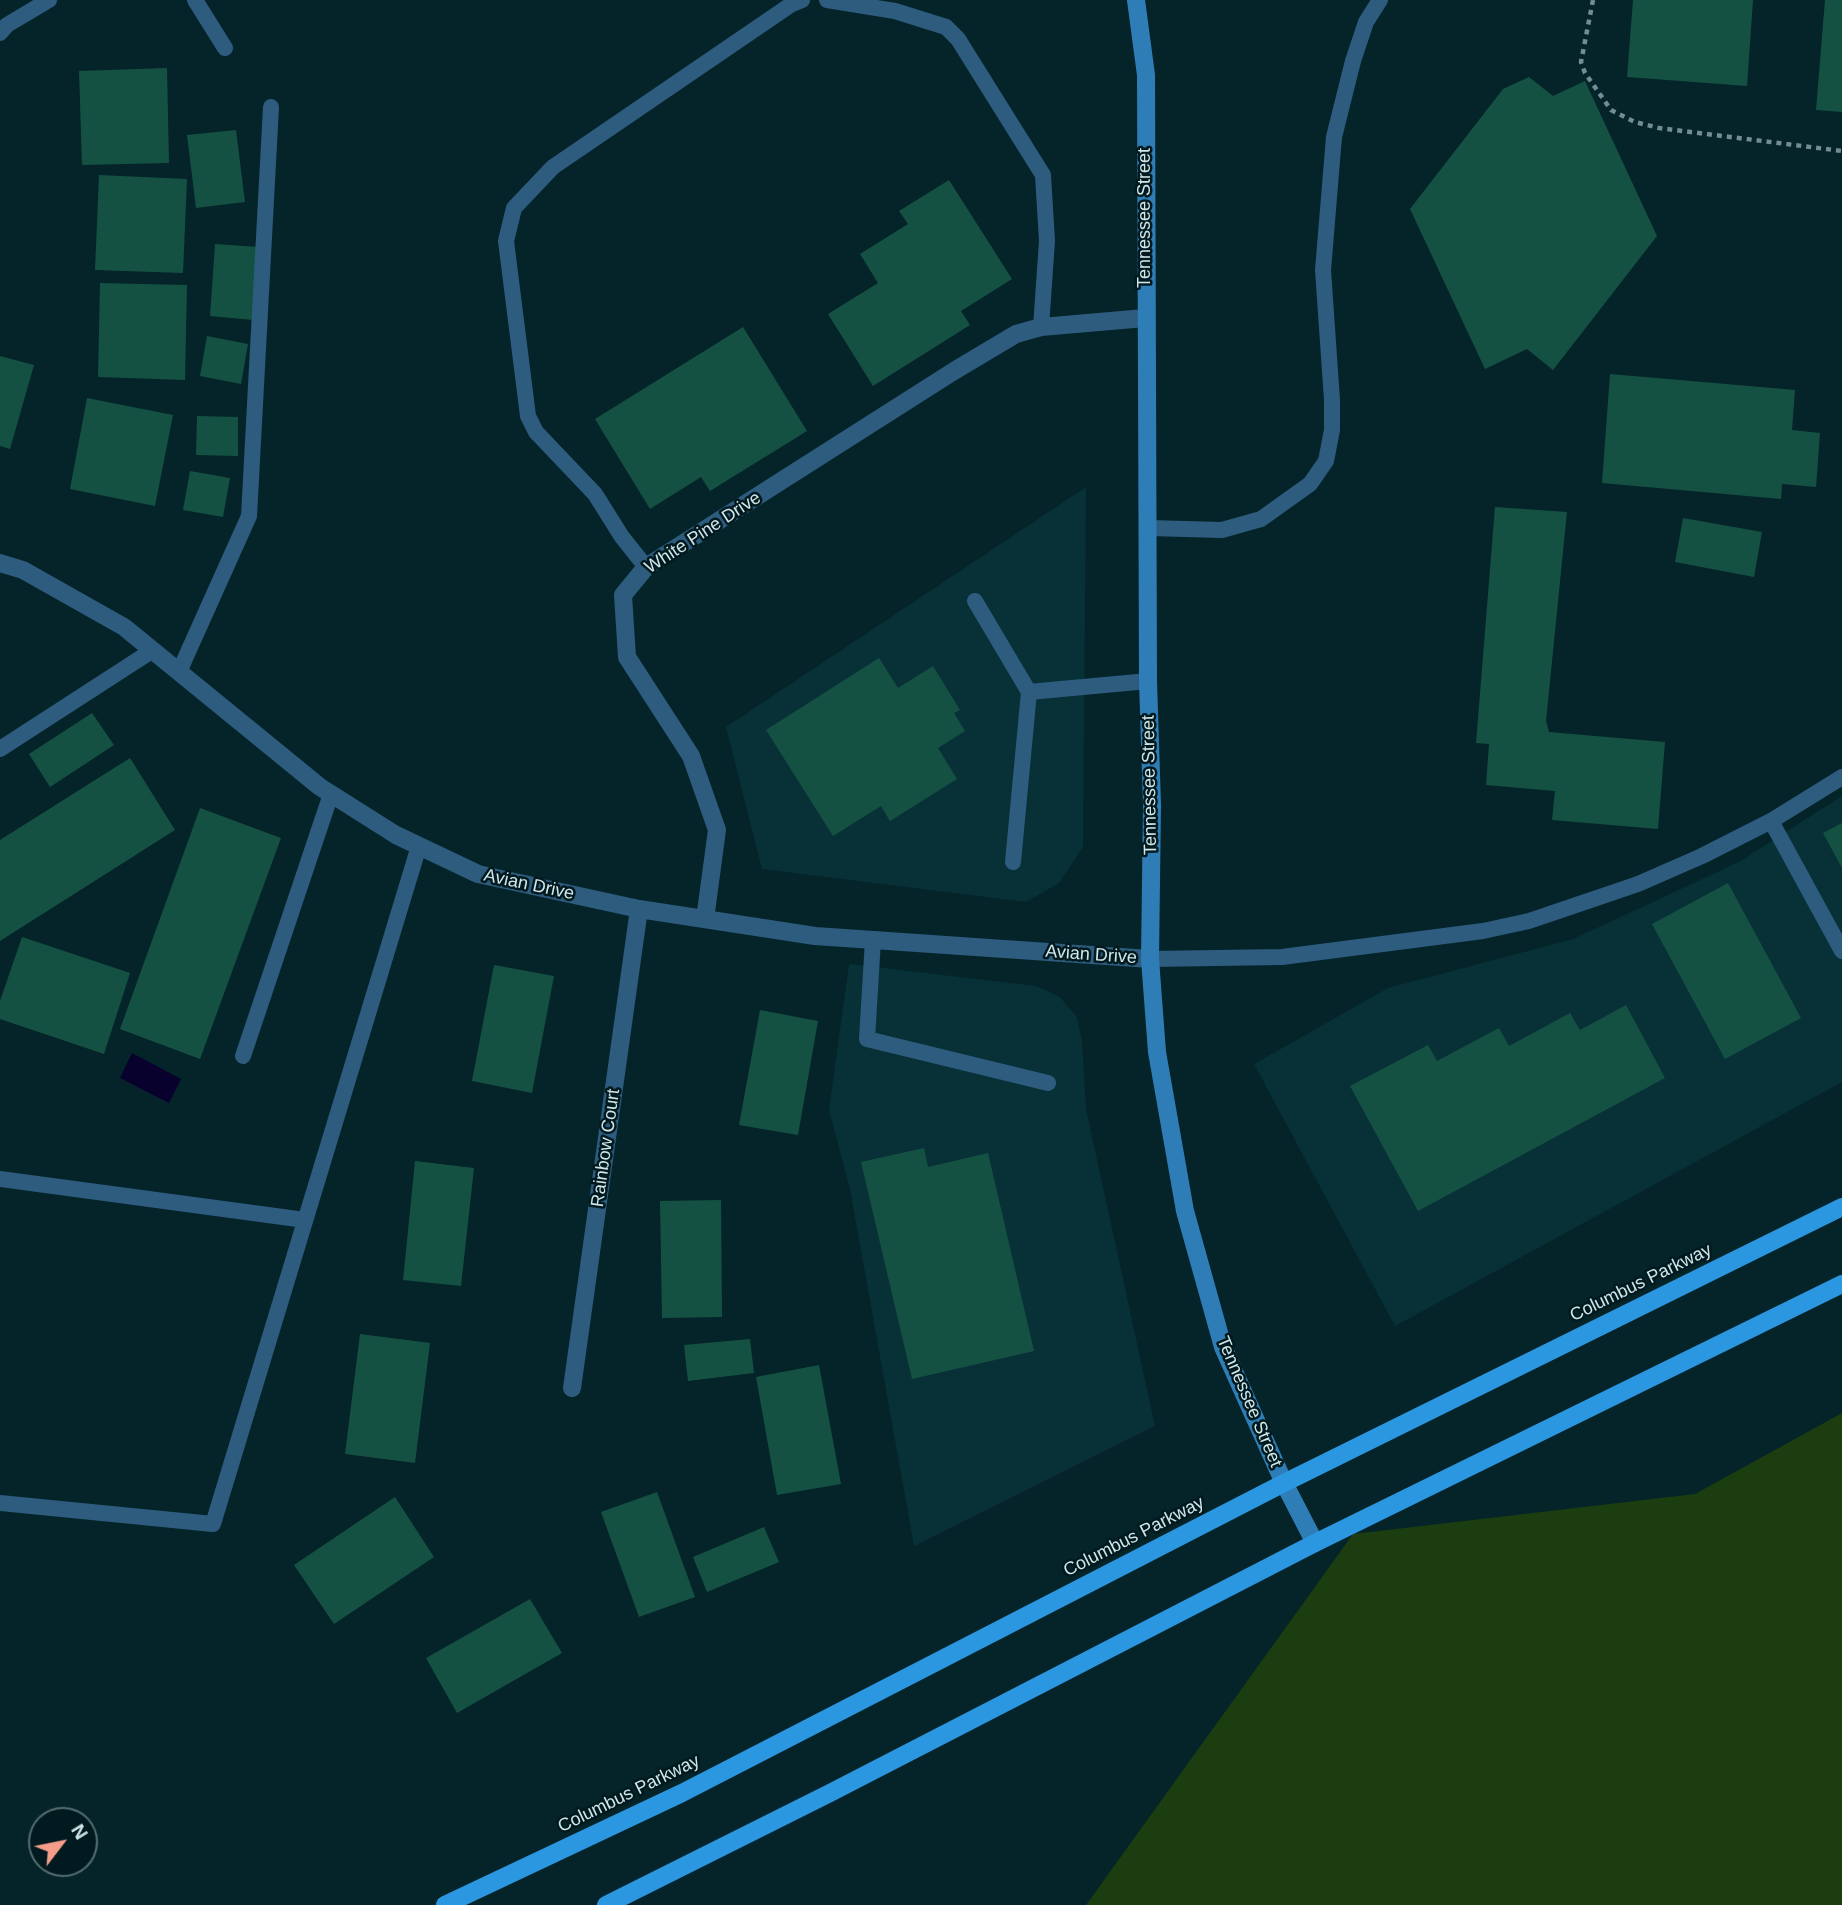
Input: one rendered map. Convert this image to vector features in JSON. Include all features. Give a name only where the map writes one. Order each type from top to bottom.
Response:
[{"type":"main road","name":"Tennessee Street","points":[[1136,0],[1146,75],[1145,318],[1149,528],[1148,681],[1152,805],[1150,959],[1157,1052],[1185,1211],[1223,1347],[1284,1483],[1315,1543]]},
{"type":"main road","name":"Columbus Parkway","points":[[445,1905],[682,1793],[1284,1483],[1842,1207]]},
{"type":"main road","points":[[607,1905],[1315,1543],[1842,1284]]},
{"type":"street","name":"White Pine Drive","points":[[705,919],[717,830],[691,756],[627,657],[623,594],[646,567],[1016,334],[1041,327],[1145,318]]},
{"type":"street","name":"Avian Drive","points":[[0,563],[23,570],[124,627],[331,794],[396,835],[478,874],[639,909],[814,936],[1150,959]]},
{"type":"street","name":"Rainbow Court","points":[[572,1388],[639,909]]},
{"type":"lane","points":[[0,33],[6,25],[49,0]]},
{"type":"lane","points":[[195,0],[225,48]]},
{"type":"lane","points":[[646,567],[622,537],[595,494],[536,432],[528,416],[506,241],[514,208],[552,167],[792,4],[803,0]]},
{"type":"lane","points":[[827,0],[895,11],[946,27],[958,39],[1043,175],[1047,241],[1041,327]]},
{"type":"lane","points":[[1149,528],[1222,530],[1261,519],[1310,484],[1326,461],[1332,430],[1332,400],[1323,270],[1333,149],[1353,61],[1366,22],[1380,0]]},
{"type":"lane","points":[[179,671],[249,516],[271,107]]},
{"type":"lane","points":[[975,601],[1029,692],[1013,862]]},
{"type":"lane","points":[[0,749],[152,650]]},
{"type":"lane","points":[[1029,692],[1148,681]]},
{"type":"lane","points":[[1150,959],[1282,957],[1495,929],[1529,921],[1638,884],[1702,856],[1771,821],[1842,777]]},
{"type":"lane","points":[[243,1056],[331,794]]},
{"type":"lane","points":[[1771,821],[1842,951]]},
{"type":"lane","points":[[0,1503],[213,1524],[419,846]]},
{"type":"lane","points":[[873,940],[867,1039],[1048,1083]]},
{"type":"lane","points":[[0,1180],[305,1220]]},
{"type":"path","points":[[1593,0],[1581,62],[1585,73],[1611,110],[1634,122],[1659,128],[1842,151]]},
{"type":"shaded area","points":[[1086,487],[1083,847],[1059,883],[1026,902],[762,869],[726,727]]},
{"type":"shaded area","points":[[1842,796],[1842,1082],[1395,1326],[1254,1064],[1388,988],[1573,939],[1739,862]]},
{"type":"shaded area","points":[[849,964],[1036,986],[1060,997],[1077,1017],[1082,1041],[1086,1109],[1155,1426],[914,1546],[850,1189],[829,1110]]},
{"type":"shaded area","points":[[132,1053],[181,1079],[169,1103],[120,1078]]},
{"type":"green space","points":[[1842,1413],[1842,1905],[1086,1905],[1353,1534],[1695,1494]]},
{"type":"building","points":[[1633,0],[1753,0],[1747,86],[1627,77]]},
{"type":"building","points":[[1825,0],[1842,0],[1842,112],[1816,110]]},
{"type":"building","points":[[167,68],[169,163],[82,165],[79,71]]},
{"type":"building","points":[[1529,77],[1553,96],[1585,81],[1657,236],[1553,370],[1527,349],[1485,369],[1410,209],[1503,89]]},
{"type":"building","points":[[236,130],[245,202],[196,208],[187,135]]},
{"type":"building","points":[[99,175],[187,179],[183,273],[95,270]]},
{"type":"building","points":[[949,180],[1012,279],[961,311],[970,325],[873,386],[828,314],[878,283],[860,254],[908,224],[899,211]]},
{"type":"building","points":[[215,244],[259,247],[253,320],[210,316]]},
{"type":"building","points":[[100,283],[187,285],[185,380],[98,377]]},
{"type":"building","points":[[743,327],[807,431],[710,491],[701,477],[650,509],[595,419]]},
{"type":"building","points":[[207,336],[248,344],[241,384],[200,376]]},
{"type":"building","points":[[0,356],[34,365],[10,449],[0,446]]},
{"type":"building","points":[[1610,374],[1795,390],[1792,430],[1820,433],[1816,487],[1782,484],[1781,499],[1602,483]]},
{"type":"building","points":[[87,398],[173,415],[155,506],[70,489]]},
{"type":"building","points":[[197,416],[238,417],[238,456],[196,455]]},
{"type":"building","points":[[190,471],[230,478],[223,517],[183,510]]},
{"type":"building","points":[[1495,507],[1567,512],[1546,721],[1549,732],[1665,742],[1658,829],[1552,820],[1555,791],[1486,785],[1489,744],[1476,743]]},
{"type":"building","points":[[1683,518],[1762,532],[1754,577],[1675,562]]},
{"type":"building","points":[[879,658],[898,688],[933,666],[960,710],[954,713],[965,731],[938,748],[957,779],[890,821],[881,806],[833,836],[766,730]]},
{"type":"building","points":[[92,713],[114,745],[50,787],[29,754]]},
{"type":"building","points":[[130,758],[175,830],[0,941],[0,840]]},
{"type":"building","points":[[200,808],[281,838],[200,1059],[120,1029]]},
{"type":"building","points":[[1842,823],[1842,868],[1823,833]]},
{"type":"building","points":[[1728,883],[1801,1018],[1725,1059],[1652,924]]},
{"type":"building","points":[[22,937],[130,973],[104,1054],[0,1019],[0,1001]]},
{"type":"building","points":[[494,965],[554,976],[532,1093],[472,1081]]},
{"type":"building","points":[[1626,1005],[1665,1078],[1418,1211],[1350,1086],[1428,1045],[1437,1061],[1499,1028],[1509,1046],[1570,1013],[1580,1030]]},
{"type":"building","points":[[760,1010],[818,1021],[798,1135],[739,1125]]},
{"type":"building","points":[[924,1148],[928,1167],[988,1153],[1034,1351],[912,1379],[861,1162]]},
{"type":"building","points":[[415,1161],[474,1168],[461,1286],[403,1280]]},
{"type":"building","points":[[721,1200],[722,1317],[662,1318],[660,1201]]},
{"type":"building","points":[[360,1334],[430,1343],[415,1463],[345,1454]]},
{"type":"building","points":[[750,1339],[754,1373],[688,1381],[684,1345]]},
{"type":"building","points":[[819,1365],[841,1484],[777,1495],[756,1377]]},
{"type":"building","points":[[657,1492],[695,1597],[639,1617],[601,1512]]},
{"type":"building","points":[[395,1497],[434,1557],[334,1624],[294,1565]]},
{"type":"building","points":[[764,1527],[779,1562],[707,1592],[693,1557]]},
{"type":"building","points":[[530,1599],[562,1653],[457,1713],[426,1658]]}]
